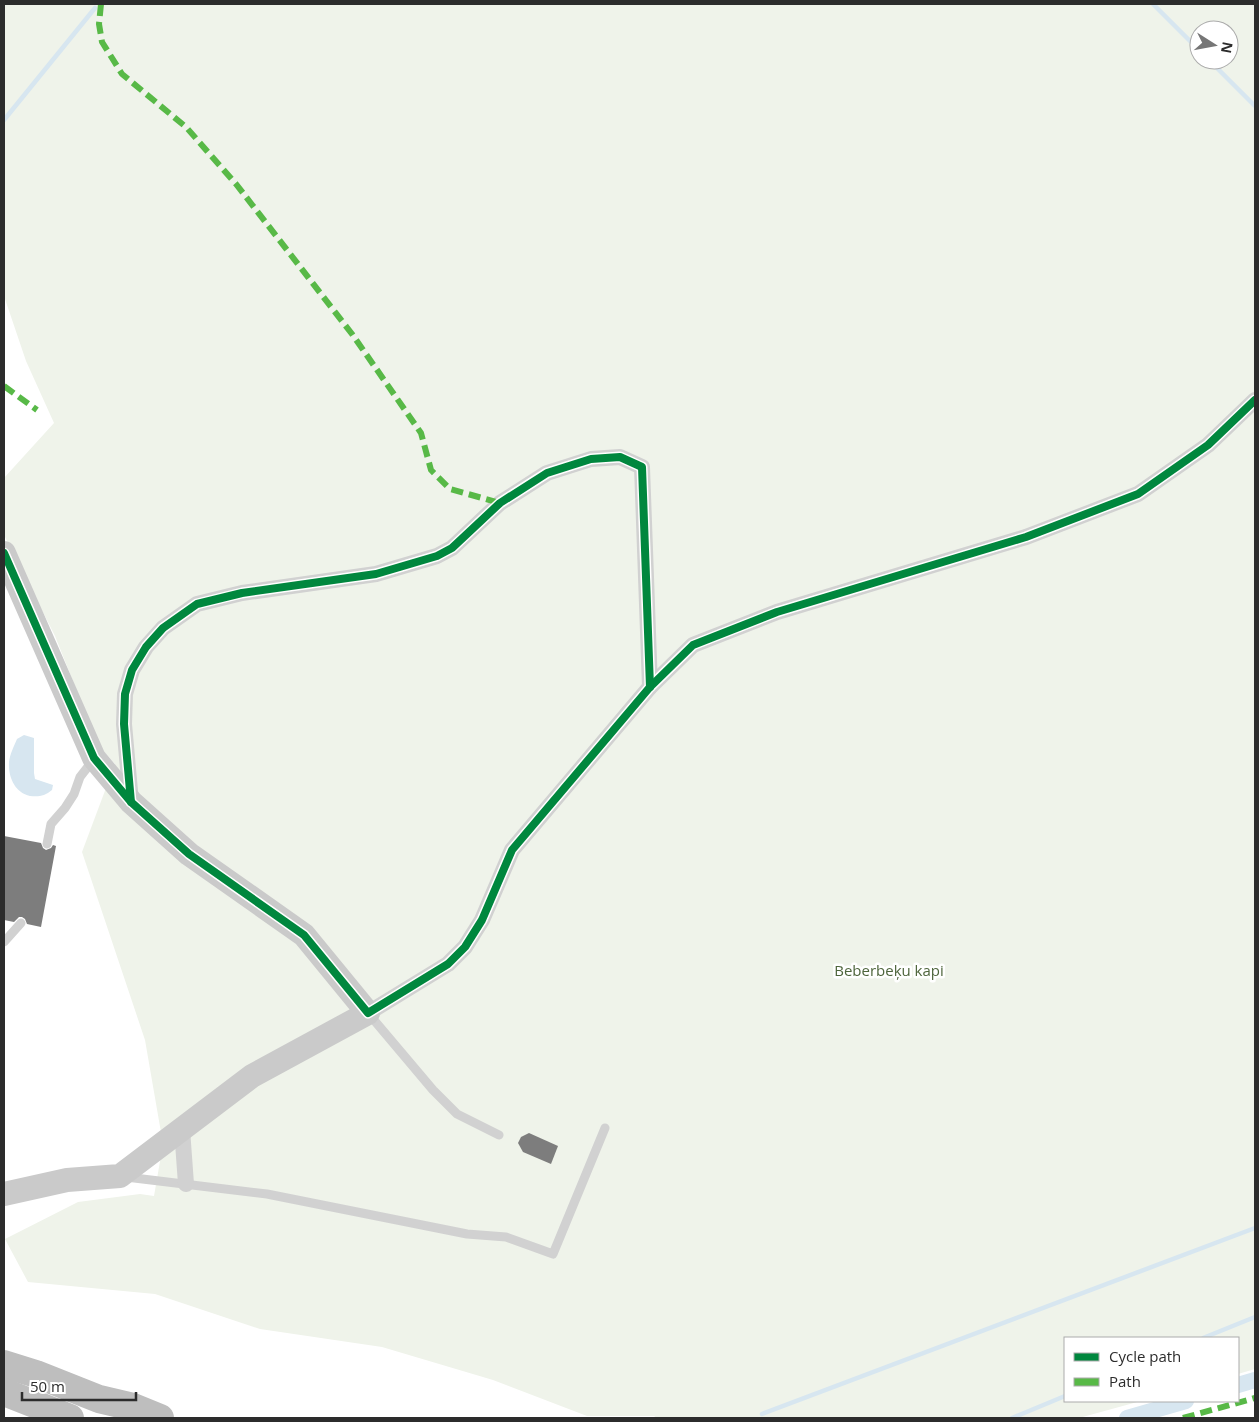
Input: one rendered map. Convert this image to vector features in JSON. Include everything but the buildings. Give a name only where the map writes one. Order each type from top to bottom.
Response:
[{"type":"highway","points":[[4,1351],[102,1390],[133,1408]]},
{"type":"highway","points":[[4,1364],[36,1374],[99,1399],[133,1408],[160,1418]]},
{"type":"highway","points":[[4,1392],[70,1418]]},
{"type":"highway","points":[[4,1412],[20,1418]]},
{"type":"street","points":[[4,1194],[67,1180],[120,1176],[252,1076],[368,1013],[448,964],[465,947],[482,920],[512,850],[650,687],[693,646],[777,612],[1026,537],[1138,494],[1208,444],[1255,400]]},
{"type":"street","points":[[130,802],[124,724],[125,694],[132,670],[146,648],[163,628],[197,604],[242,593],[376,574],[437,556],[452,548],[500,503],[547,473],[591,459],[620,457],[642,468],[650,687]]},
{"type":"street","points":[[4,553],[94,758],[130,802],[189,854],[304,934],[368,1013]]},
{"type":"street","points":[[182,1129],[186,1184]]},
{"type":"lane","points":[[47,844],[51,824],[65,808],[74,794],[80,777],[94,758]]},
{"type":"lane","points":[[4,942],[21,923]]},
{"type":"lane","points":[[368,1013],[433,1090],[458,1114],[499,1135]]},
{"type":"lane","points":[[120,1176],[267,1194],[467,1234],[506,1237],[553,1254],[605,1128]]},
{"type":"green space","name":"Beberbeķu kapi","points":[[4,4],[1255,4],[1255,1369],[1239,1374],[1239,1337],[1064,1337],[1064,1402],[1137,1402],[1079,1418],[657,1418],[654,1416],[587,1416],[493,1380],[382,1347],[260,1329],[155,1294],[28,1282],[5,1239],[78,1202],[140,1194],[154,1196],[163,1144],[145,1040],[82,852],[115,764],[99,746],[55,636],[4,535],[4,478],[54,423],[26,361],[4,296]]},
{"type":"shaded area","points":[[24,735],[34,738],[35,779],[53,785],[52,790],[42,796],[30,796],[20,792],[11,779],[9,768],[10,756],[17,739]]},
{"type":"waterway","points":[[1153,4],[1189,40]]},
{"type":"waterway","points":[[4,120],[95,8]]},
{"type":"waterway","points":[[1219,70],[1255,106]]},
{"type":"waterway","points":[[762,1414],[1255,1228]]},
{"type":"waterway","points":[[1205,1337],[1255,1317]]},
{"type":"waterway","points":[[1239,1385],[1255,1380]]},
{"type":"waterway","points":[[1012,1418],[1064,1396]]},
{"type":"waterway","points":[[1127,1418],[1183,1402]]},
{"type":"marked path","points":[[101,4],[99,24],[102,42],[122,74],[186,127],[236,184],[352,334],[421,433],[431,470],[450,489],[500,503]]},
{"type":"marked path","points":[[4,386],[37,410]]},
{"type":"marked path","points":[[1183,1418],[1255,1398]]},
{"type":"cycle path","points":[[4,553],[94,758],[131,802],[189,854],[304,935],[368,1013],[448,964],[465,947],[482,920],[512,850],[650,687],[693,645],[777,612],[1026,537],[1138,494],[1208,445],[1255,400]]},
{"type":"cycle path","points":[[131,802],[124,724],[125,694],[132,670],[146,647],[163,628],[197,604],[242,593],[376,574],[437,556],[452,548],[500,503],[547,473],[591,459],[620,457],[642,467],[650,687]]}]
